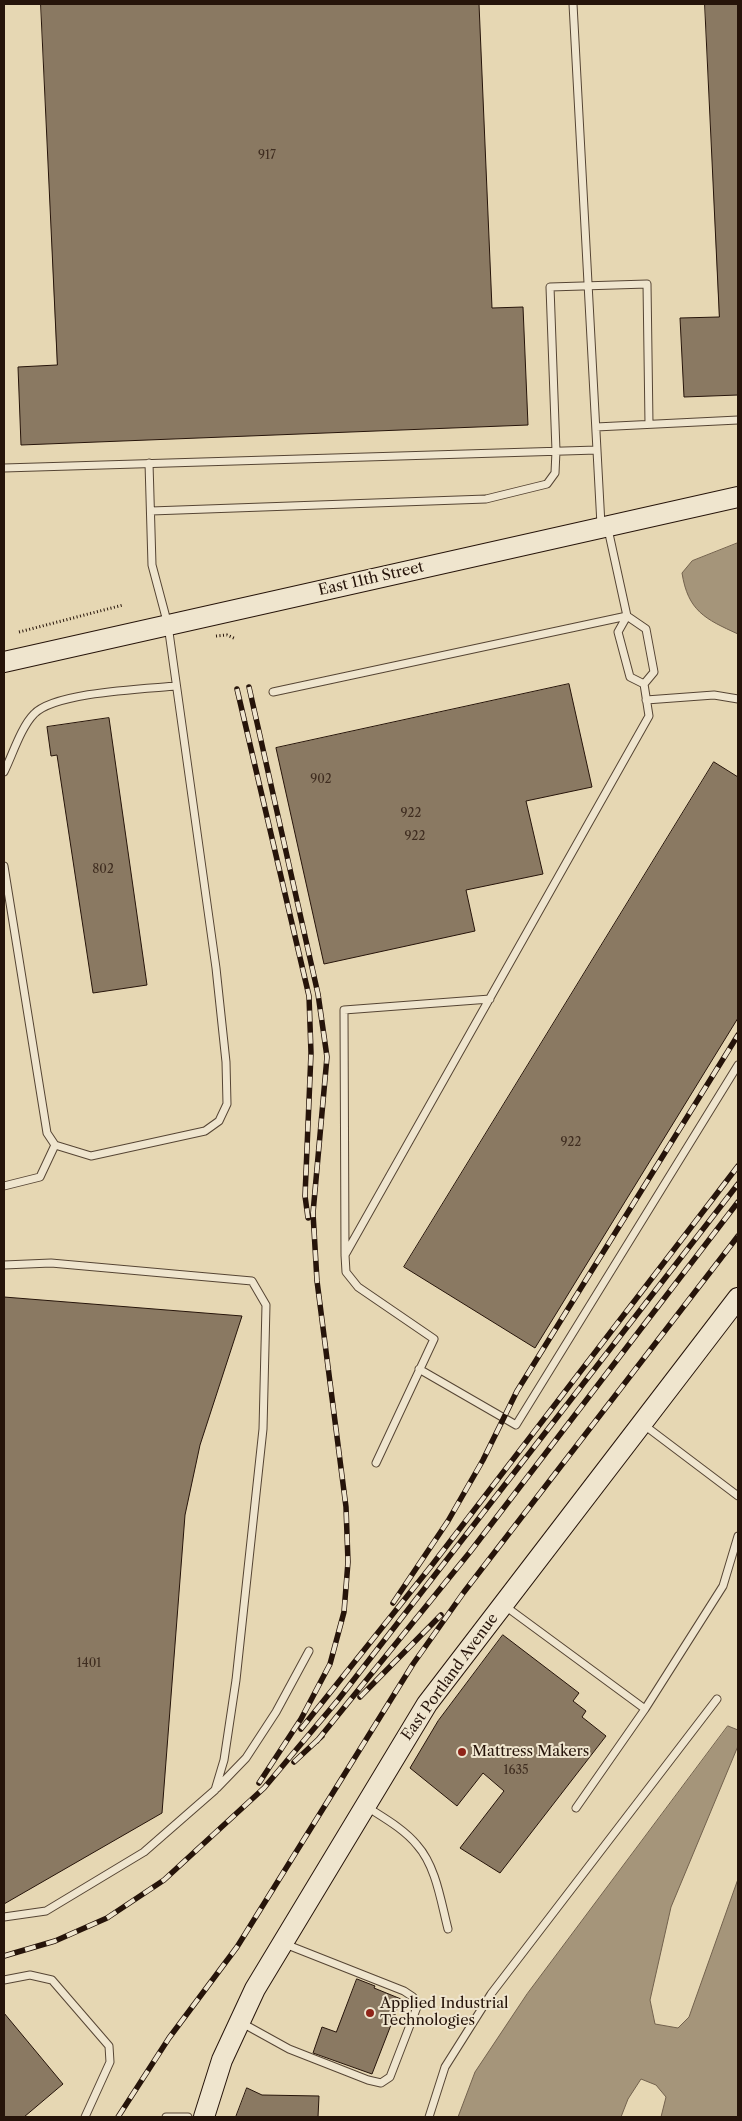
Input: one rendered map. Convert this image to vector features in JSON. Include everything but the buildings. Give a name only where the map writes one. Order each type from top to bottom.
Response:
[{"type":"street","name":"East 11th Street","points":[[4,662],[738,497]]},
{"type":"street","name":"East Portland Avenue","points":[[204,2117],[222,2060],[255,1989],[427,1704],[738,1298]]},
{"type":"lane","points":[[345,1255],[649,716],[644,684],[654,672],[646,629],[627,616],[605,527],[597,450],[573,4]]},
{"type":"lane","points":[[151,511],[486,499],[547,484],[555,474],[556,451],[550,287],[646,284],[649,424]]},
{"type":"lane","points":[[596,427],[738,420]]},
{"type":"lane","points":[[4,468],[597,450]]},
{"type":"lane","points":[[4,866],[47,1133],[55,1145],[91,1156],[205,1131],[220,1121],[227,1104],[226,1062],[216,968],[168,625],[152,566],[149,463]]},
{"type":"lane","points":[[627,616],[618,632],[630,678],[644,684]]},
{"type":"lane","points":[[273,692],[627,616]]},
{"type":"lane","points":[[4,772],[32,716],[39,709],[78,697],[176,686]]},
{"type":"lane","points":[[646,700],[714,696],[738,699]]},
{"type":"lane","points":[[376,1463],[434,1339],[358,1287],[346,1272],[344,1010],[490,998]]},
{"type":"lane","points":[[419,1369],[516,1425],[738,1065]]},
{"type":"lane","points":[[4,1186],[40,1177],[55,1145]]},
{"type":"lane","points":[[4,1265],[51,1263],[252,1281],[266,1305],[262,1438],[236,1680],[224,1760],[215,1790]]},
{"type":"lane","points":[[642,1423],[738,1496]]},
{"type":"lane","points":[[576,1808],[645,1709],[723,1586],[738,1536]]},
{"type":"lane","points":[[503,1604],[645,1709]]},
{"type":"lane","points":[[4,1917],[46,1911],[144,1852],[215,1790],[246,1758],[276,1712],[309,1651]]},
{"type":"lane","points":[[428,2117],[445,2067],[491,1994],[717,1699]]},
{"type":"lane","points":[[365,1805],[398,1828],[418,1845],[428,1863],[448,1929]]},
{"type":"lane","points":[[240,2022],[289,2049],[368,2080],[381,2083],[390,2077],[417,2007],[413,1997],[404,1991],[282,1943]]},
{"type":"lane","points":[[4,1980],[30,1975],[52,1980],[110,2046],[110,2062],[85,2117]]},
{"type":"lane","points":[[166,2117],[188,2117]]},
{"type":"path","points":[[19,632],[123,605]]},
{"type":"path","points":[[216,636],[227,635],[236,639]]},
{"type":"shaded area","points":[[738,543],[738,634],[707,618],[700,612],[689,596],[682,573],[692,561]]},
{"type":"shaded area","points":[[728,1726],[738,1730],[738,1746],[671,1907],[650,2000],[655,2024],[678,2028],[689,2017],[738,1879],[738,2117],[661,2117],[666,2097],[656,2085],[641,2079],[628,2099],[621,2117],[458,2117],[475,2072],[527,1994]]},
{"type":"railway","points":[[249,687],[318,994],[327,1057],[313,1213],[317,1281],[346,1507],[348,1562],[344,1612],[330,1664],[301,1719],[259,1783]]},
{"type":"railway","points":[[237,689],[309,996],[311,1053],[305,1196],[308,1218]]},
{"type":"railway","points":[[393,1603],[448,1521],[483,1460],[517,1391],[738,1035]]},
{"type":"railway","points":[[301,1729],[432,1565],[738,1166]]},
{"type":"railway","points":[[4,1956],[55,1941],[107,1918],[164,1880],[264,1788],[338,1700],[738,1184]]},
{"type":"railway","points":[[317,1741],[470,1552],[738,1202]]},
{"type":"railway","points":[[118,2117],[169,2038],[237,1947],[413,1664],[464,1592],[738,1236]]},
{"type":"railway","points":[[360,1697],[441,1615]]},
{"type":"railway","points":[[294,1762],[322,1736]]},
{"type":"place","name":"Mattress Makers","points":[[462,1752]]},
{"type":"place","name":"Applied Industrial Technologies","points":[[370,2013]]}]
